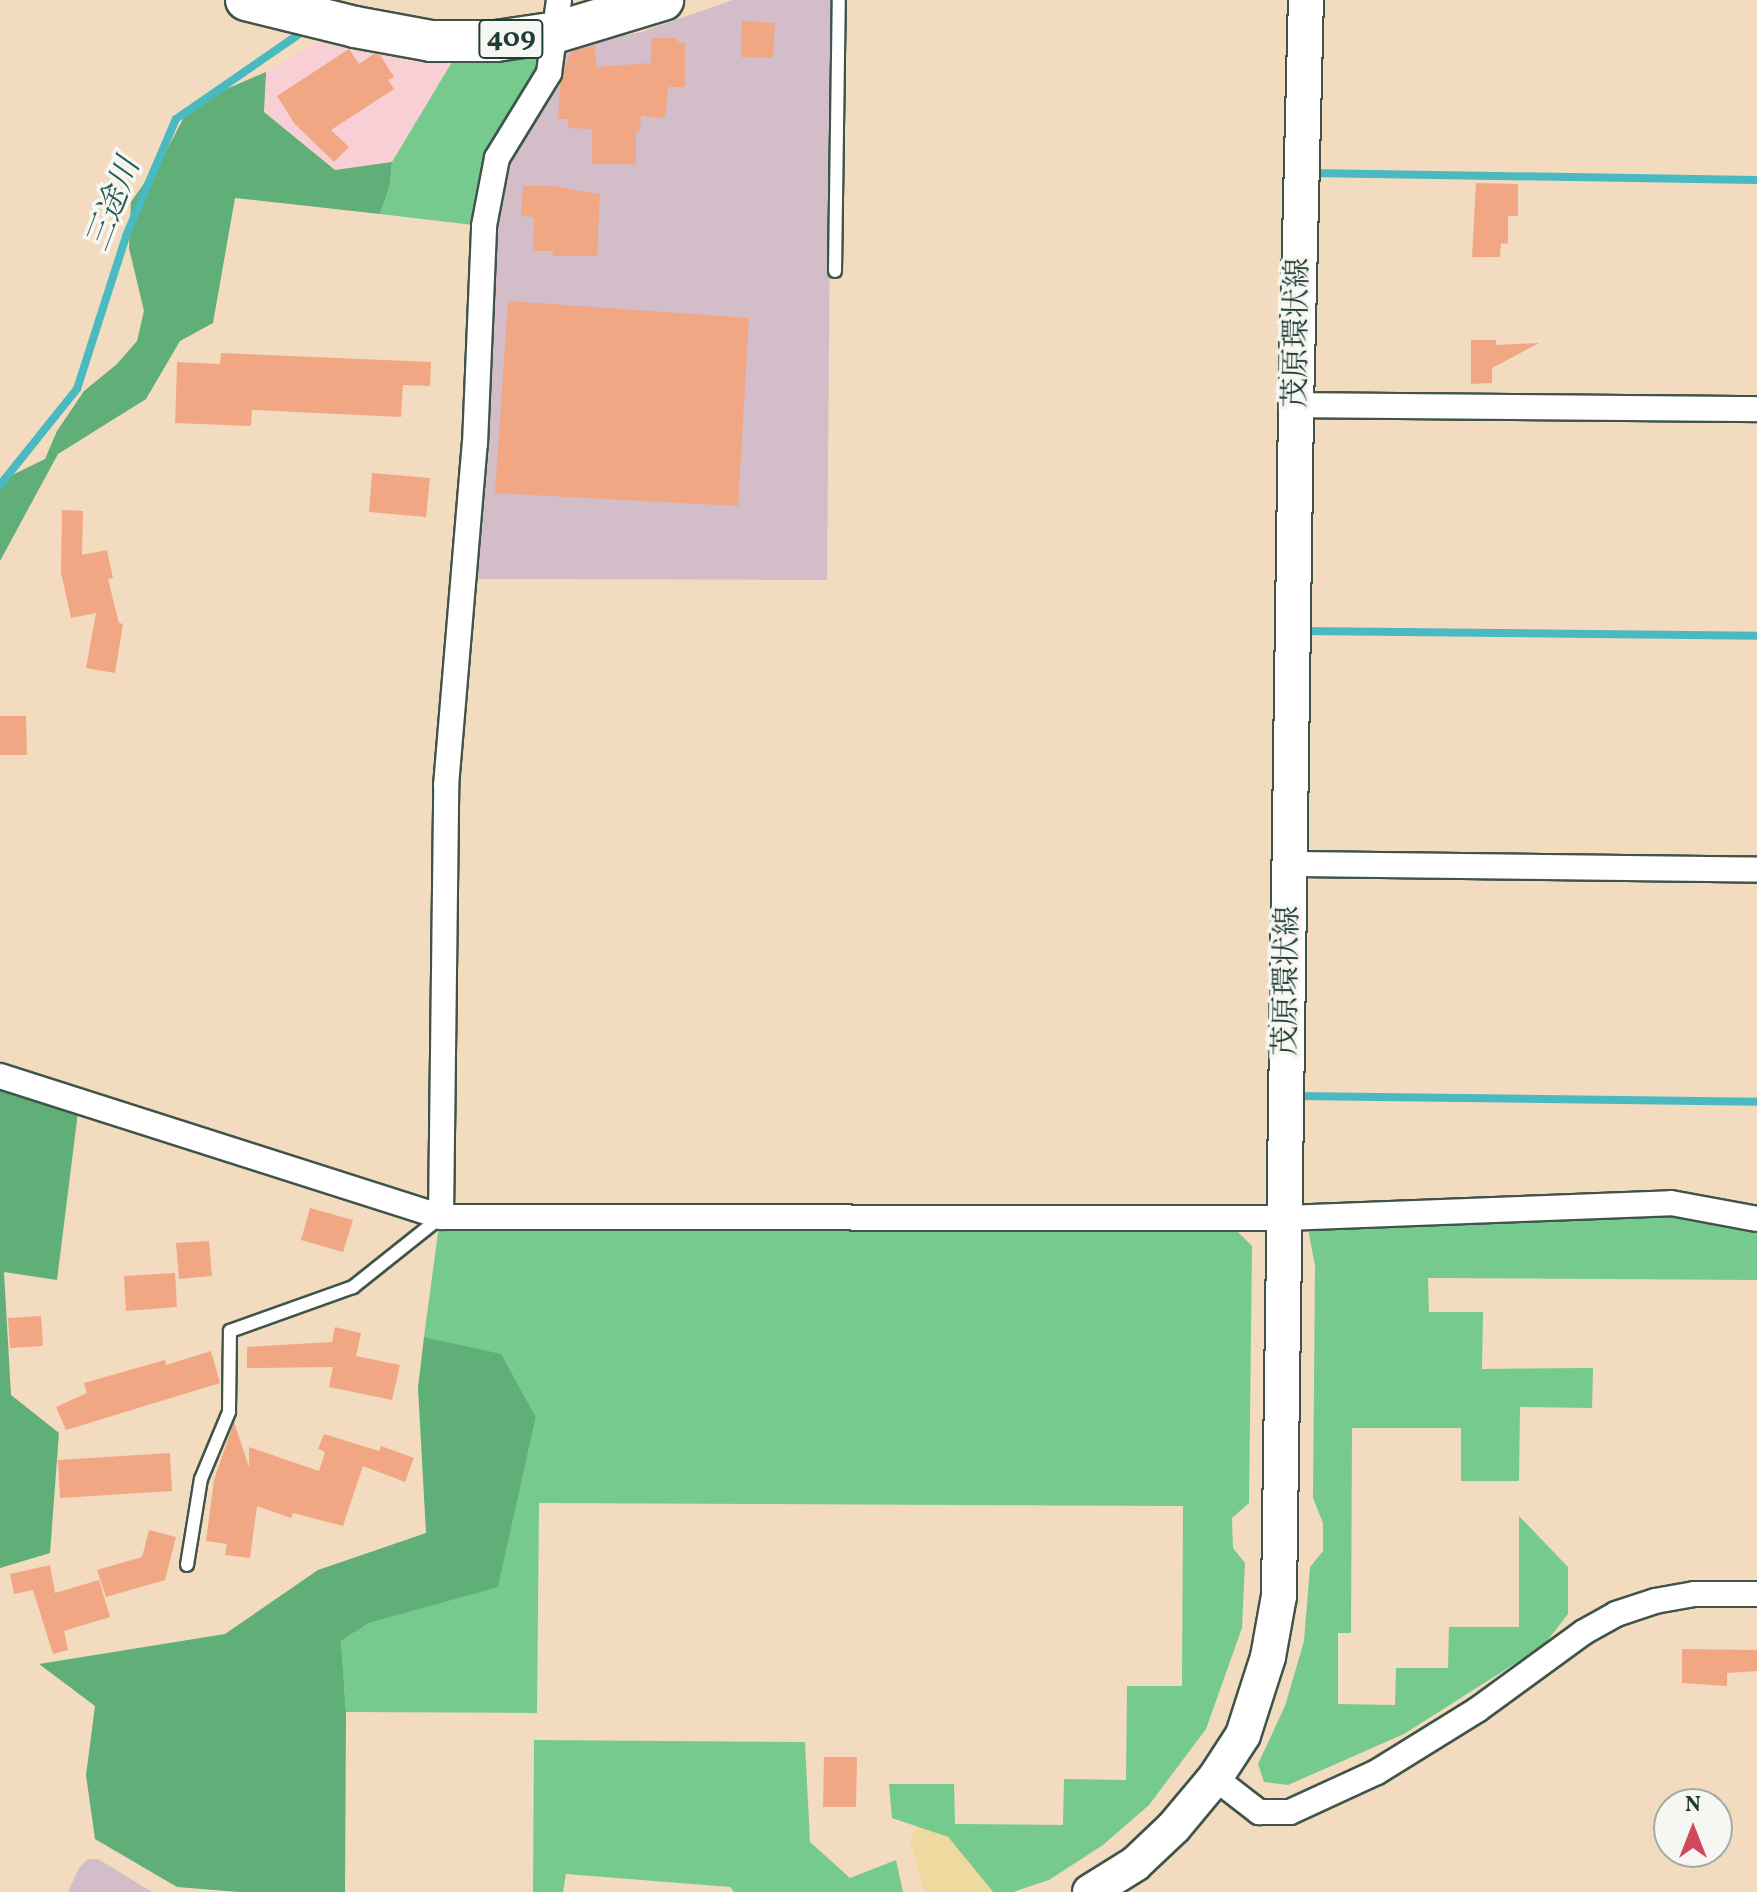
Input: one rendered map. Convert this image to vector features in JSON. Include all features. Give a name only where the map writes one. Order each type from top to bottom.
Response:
[{"type":"highway","name":"409","points":[[264,5],[431,41],[496,41],[558,16],[663,0]]},
{"type":"main road","name":"茂原環状線","points":[[1090,1892],[1135,1864],[1174,1827],[1215,1778],[1243,1735],[1268,1657],[1279,1596],[1296,405],[1306,0]]},
{"type":"street","points":[[441,1217],[446,786],[475,444],[484,226],[497,158],[549,73],[558,16]]},
{"type":"street","points":[[1296,405],[1757,409]]},
{"type":"street","points":[[1290,864],[1757,870]]},
{"type":"street","points":[[0,1076],[441,1217],[1285,1218],[1671,1203],[1757,1219]]},
{"type":"street","points":[[1215,1778],[1259,1812],[1290,1812],[1377,1772],[1477,1710],[1584,1632],[1616,1614],[1655,1601],[1694,1594],[1757,1594]]},
{"type":"lane","points":[[835,271],[839,0]]},
{"type":"lane","points":[[187,1565],[201,1479],[229,1412],[230,1331],[353,1287],[441,1217]]},
{"type":"shaded area","points":[[733,0],[832,0],[827,580],[471,579],[494,235],[506,158],[570,47],[641,32]]},
{"type":"shaded area","points":[[318,41],[452,62],[392,162],[335,170],[264,112],[266,72]]},
{"type":"shaded area","points":[[88,1859],[98,1859],[152,1892],[68,1892],[79,1868]]},
{"type":"green space","points":[[550,57],[473,225],[380,214],[390,185],[392,162],[452,62]]},
{"type":"green space","points":[[266,72],[264,112],[335,170],[392,162],[390,185],[380,214],[235,198],[213,323],[180,341],[146,399],[58,454],[0,561],[0,481],[45,459],[57,431],[84,391],[117,364],[137,341],[144,311],[129,248],[131,202],[164,155],[191,104]]},
{"type":"green space","points":[[0,1084],[78,1112],[57,1280],[4,1272],[11,1395],[59,1433],[50,1553],[0,1568]]},
{"type":"green space","points":[[1675,1209],[1757,1227],[1757,1280],[1428,1278],[1429,1312],[1483,1312],[1482,1369],[1593,1368],[1592,1408],[1520,1407],[1519,1481],[1461,1481],[1461,1428],[1352,1428],[1351,1633],[1338,1633],[1338,1704],[1395,1705],[1396,1668],[1448,1668],[1449,1627],[1519,1627],[1519,1516],[1568,1567],[1568,1614],[1544,1645],[1404,1734],[1288,1785],[1264,1782],[1258,1764],[1285,1706],[1304,1641],[1310,1567],[1323,1551],[1323,1523],[1313,1498],[1315,1266],[1307,1223]]},
{"type":"green space","points":[[439,1225],[1231,1225],[1252,1246],[1249,1503],[1232,1518],[1233,1548],[1245,1563],[1242,1628],[1206,1729],[1149,1805],[1103,1845],[1049,1880],[1013,1892],[993,1892],[948,1837],[892,1818],[889,1784],[954,1784],[955,1824],[1063,1825],[1064,1779],[1126,1780],[1127,1686],[1182,1686],[1183,1506],[539,1503],[537,1713],[346,1712],[341,1641],[369,1623],[498,1586],[536,1417],[501,1355],[424,1337]]},
{"type":"green space","points":[[424,1337],[501,1354],[536,1417],[498,1587],[369,1623],[341,1641],[346,1712],[345,1892],[239,1892],[177,1887],[95,1839],[86,1775],[95,1706],[39,1664],[225,1634],[318,1570],[426,1533],[418,1388]]},
{"type":"green space","points":[[534,1740],[805,1742],[810,1842],[850,1878],[896,1860],[903,1892],[734,1892],[730,1887],[566,1874],[563,1892],[533,1892]]},
{"type":"sand","points":[[917,1827],[948,1837],[993,1892],[924,1892],[910,1841]]},
{"type":"building","points":[[742,21],[775,23],[773,58],[741,57]]},
{"type":"building","points":[[651,38],[677,38],[677,43],[685,43],[685,87],[668,87],[665,118],[641,116],[640,131],[636,131],[636,164],[592,164],[592,129],[568,128],[568,119],[558,119],[560,85],[572,51],[595,45],[596,67],[651,63]]},
{"type":"building","points":[[349,49],[359,64],[374,54],[380,55],[394,77],[388,80],[394,89],[331,130],[349,147],[334,162],[294,123],[277,96]]},
{"type":"building","points":[[1476,183],[1518,184],[1518,216],[1508,216],[1508,244],[1501,243],[1500,257],[1472,257]]},
{"type":"building","points":[[523,186],[552,186],[600,194],[597,256],[553,256],[553,251],[533,251],[534,217],[521,216]]},
{"type":"building","points":[[508,301],[749,318],[738,506],[495,493]]},
{"type":"building","points":[[1471,340],[1496,340],[1496,345],[1539,343],[1492,368],[1492,383],[1471,384]]},
{"type":"building","points":[[221,353],[431,362],[430,386],[403,385],[401,417],[252,410],[251,426],[175,423],[177,362],[220,364]]},
{"type":"building","points":[[372,473],[430,478],[426,517],[369,512]]},
{"type":"building","points":[[62,510],[83,511],[82,555],[107,550],[113,578],[108,579],[119,623],[123,624],[115,673],[86,668],[96,613],[71,618],[61,573]]},
{"type":"building","points":[[0,716],[26,716],[27,755],[0,755]]},
{"type":"building","points":[[310,1208],[353,1220],[343,1252],[301,1240]]},
{"type":"building","points":[[209,1241],[212,1276],[179,1279],[176,1243]]},
{"type":"building","points":[[175,1273],[177,1307],[126,1311],[124,1276]]},
{"type":"building","points":[[41,1316],[43,1346],[10,1348],[8,1318]]},
{"type":"building","points":[[335,1327],[361,1333],[356,1356],[400,1365],[392,1400],[329,1387],[333,1367],[247,1368],[247,1347],[332,1342]]},
{"type":"building","points":[[211,1351],[220,1383],[66,1430],[56,1407],[87,1393],[84,1383],[165,1360],[166,1365]]},
{"type":"building","points":[[234,1422],[249,1467],[249,1447],[319,1471],[325,1452],[318,1449],[324,1434],[379,1451],[381,1446],[414,1458],[405,1482],[363,1466],[343,1526],[293,1513],[291,1518],[257,1506],[250,1558],[225,1555],[227,1544],[206,1541],[214,1480]]},
{"type":"building","points":[[170,1453],[172,1491],[60,1498],[58,1460]]},
{"type":"building","points":[[149,1530],[176,1537],[165,1580],[106,1597],[97,1570],[142,1557]]},
{"type":"building","points":[[50,1565],[55,1593],[99,1580],[110,1617],[64,1631],[68,1650],[53,1654],[33,1590],[14,1594],[10,1574]]},
{"type":"building","points":[[1682,1649],[1757,1650],[1757,1671],[1727,1673],[1727,1686],[1682,1683]]},
{"type":"building","points":[[824,1757],[857,1757],[856,1807],[823,1807]]},
{"type":"waterway","name":"三途川","points":[[0,485],[77,389],[126,236],[176,119],[308,28]]},
{"type":"waterway","points":[[1311,173],[1757,180]]},
{"type":"waterway","points":[[1303,631],[1757,636]]},
{"type":"waterway","points":[[1295,1096],[1757,1102]]}]
